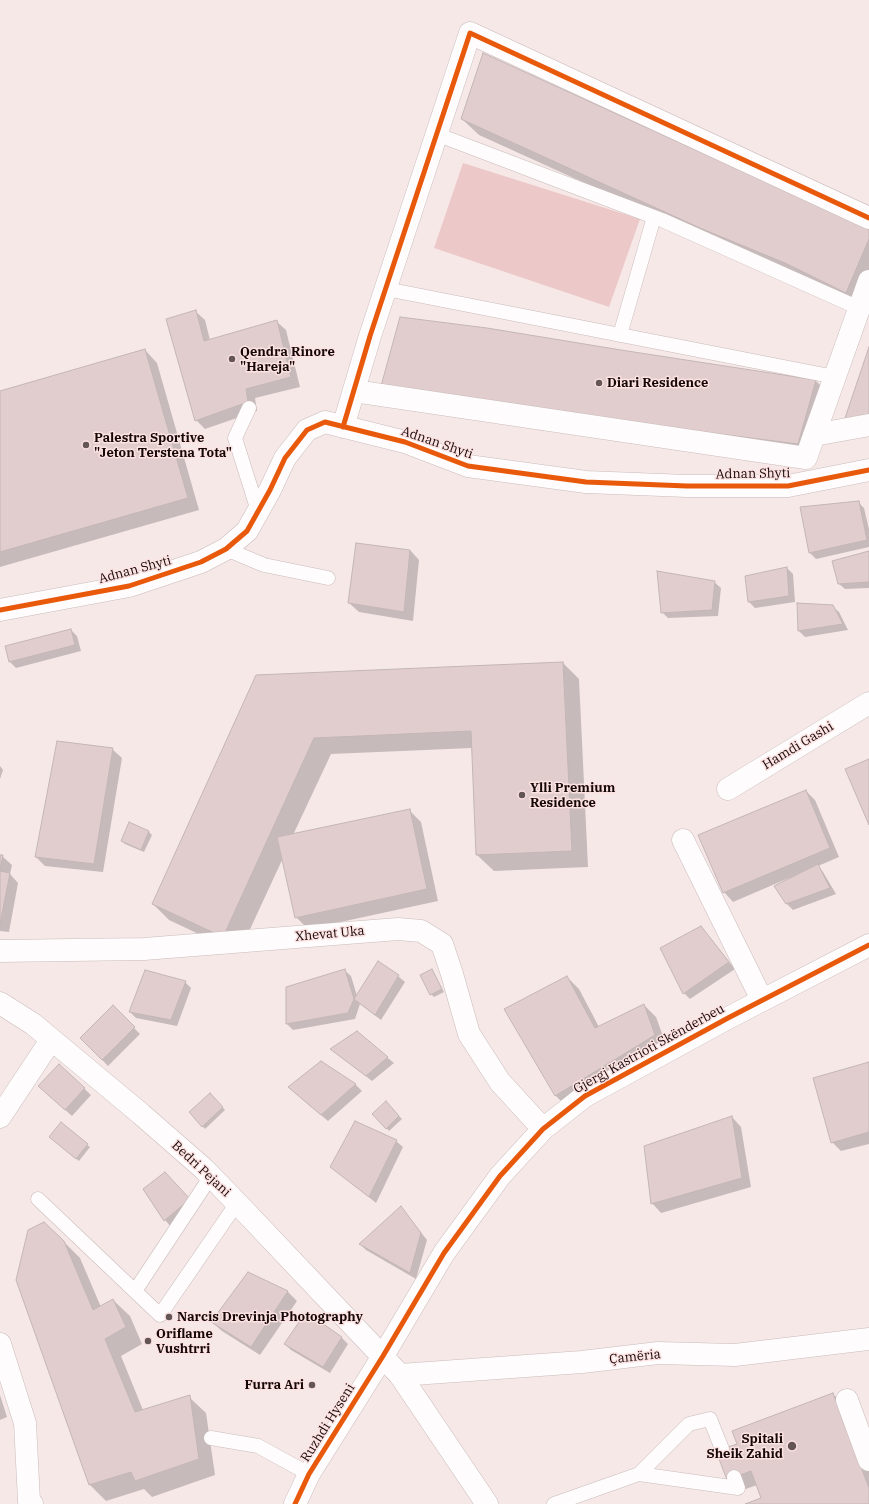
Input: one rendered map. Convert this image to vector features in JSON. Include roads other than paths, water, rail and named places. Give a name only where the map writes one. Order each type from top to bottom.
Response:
[{"type":"street","points":[[343,427],[370,336],[470,33],[869,218]]},
{"type":"street","points":[[354,391],[806,458],[869,281]]},
{"type":"street","name":"Adnan Shyti","points":[[0,610],[129,586],[201,562],[226,549],[247,531],[270,490],[285,458],[308,430],[325,422],[405,442],[468,466],[586,482],[686,486],[788,486],[869,470]]},
{"type":"street","points":[[814,435],[869,425]]},
{"type":"street","name":"Hamdi Gashi","points":[[728,789],[869,704]]},
{"type":"street","points":[[684,840],[762,1000]]},
{"type":"street","name":"Xhevat Uka","points":[[0,951],[144,949],[398,929],[421,931],[442,944],[469,1034],[500,1082],[543,1129]]},
{"type":"street","name":"Gjergj Kastrioti Skënderbeu","points":[[383,1356],[444,1253],[500,1176],[543,1129],[585,1096],[762,1000],[869,945]]},
{"type":"street","name":"Bedri Pejani","points":[[0,1003],[33,1024],[141,1114],[211,1176],[383,1356]]},
{"type":"street","points":[[0,1117],[51,1040]]},
{"type":"street","name":"Çamëria","points":[[400,1375],[582,1362],[658,1353],[736,1355],[869,1339]]},
{"type":"street","points":[[0,1344],[25,1423],[29,1501],[32,1504]]},
{"type":"street","points":[[383,1356],[400,1375],[487,1504]]},
{"type":"street","name":"Ruzhdi Hyseni","points":[[295,1504],[309,1474],[383,1356]]},
{"type":"street","points":[[847,1400],[869,1460]]},
{"type":"lane","points":[[436,134],[654,217],[859,308]]},
{"type":"lane","points":[[620,335],[654,217]]},
{"type":"lane","points":[[386,289],[835,377]]},
{"type":"lane","points":[[249,408],[234,438],[258,511]]},
{"type":"lane","points":[[226,549],[264,565],[328,578]]},
{"type":"lane","points":[[135,1291],[211,1176]]},
{"type":"lane","points":[[38,1199],[160,1315],[237,1203]]},
{"type":"lane","points":[[554,1504],[639,1474],[689,1424],[710,1419],[722,1449]]},
{"type":"lane","name":"Ruzhdi Hyseni","points":[[211,1438],[258,1446],[309,1474]]},
{"type":"lane","points":[[639,1474],[738,1488],[734,1478]]},
{"type":"place","name":"Qendra Rinore \"Hareja\"","points":[[232,359]]},
{"type":"place","name":"Diari Residence","points":[[599,383]]},
{"type":"place","name":"Palestra Sportive \"Jeton Terstena Tota\"","points":[[86,445]]},
{"type":"place","name":"Ylli Premium Residence","points":[[522,795]]},
{"type":"place","name":"Narcis Drevinja Photography","points":[[169,1317]]},
{"type":"place","name":"Oriflame Vushtrri","points":[[148,1341]]},
{"type":"place","name":"Furra Ari","points":[[312,1385]]},
{"type":"place","name":"Spitali Sheik Zahid","points":[[792,1446]]}]
